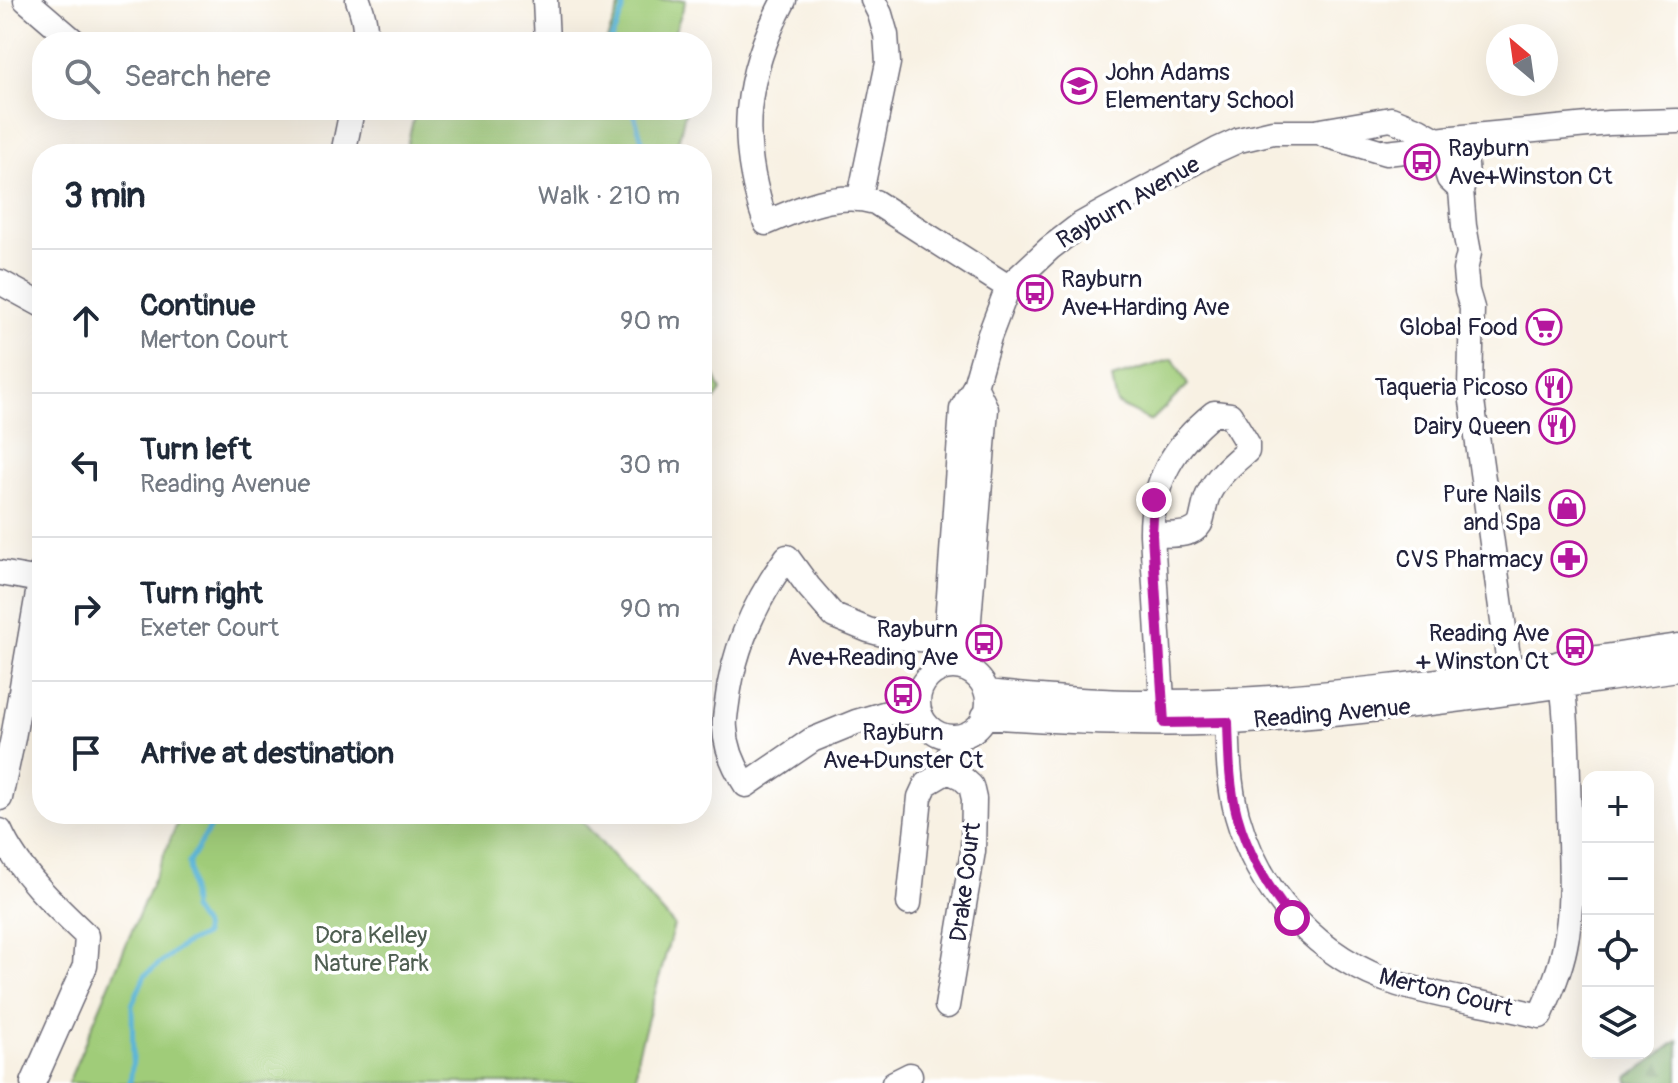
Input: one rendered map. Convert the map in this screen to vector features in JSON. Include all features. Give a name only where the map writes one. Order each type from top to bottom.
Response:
[{"type":"street","points":[[26,0],[63,32]]},
{"type":"street","points":[[358,0],[366,32]]},
{"type":"street","points":[[545,0],[547,32]]},
{"type":"street","points":[[784,0],[758,59],[749,106],[752,168],[766,223],[815,203],[860,197],[875,202],[1008,287]]},
{"type":"street","points":[[860,197],[888,63],[886,35],[873,0]]},
{"type":"street","name":"Rayburn Avenue","points":[[954,668],[945,641],[962,409],[975,386],[1008,287],[1080,225],[1239,140],[1273,132],[1315,132],[1391,119],[1437,140]]},
{"type":"street","points":[[345,144],[350,120]]},
{"type":"street","name":"Rayburn Avenue","points":[[1315,132],[1386,153],[1413,150],[1437,140],[1463,137],[1609,123],[1678,121]]},
{"type":"street","points":[[1463,137],[1467,175],[1461,190],[1469,253],[1465,270],[1472,308],[1470,387],[1511,681]]},
{"type":"street","points":[[1437,140],[1449,179],[1461,190]]},
{"type":"street","points":[[0,282],[32,300]]},
{"type":"street","points":[[954,668],[986,409],[975,386]]},
{"type":"street","points":[[1152,535],[1192,531],[1200,523],[1207,496],[1220,476],[1247,451],[1247,443],[1230,415],[1214,413],[1187,438],[1162,474],[1154,500],[1152,535],[1163,713]]},
{"type":"street","points":[[919,711],[887,713],[812,740],[746,785],[734,767],[724,727],[729,687],[742,637],[773,575],[787,557],[834,616],[893,637],[945,641]]},
{"type":"street","points":[[0,573],[32,575]]},
{"type":"street","points":[[0,798],[32,627]]},
{"type":"street","name":"Reading Avenue","points":[[986,704],[1083,723],[1163,713],[1359,712],[1561,674],[1678,646]]},
{"type":"street","points":[[954,668],[975,674],[982,682],[986,704],[980,724],[962,736],[951,737],[930,729],[923,721],[917,700],[925,680],[934,672],[954,668]]},
{"type":"street","name":"Reading Avenue","points":[[1561,674],[1678,669]]},
{"type":"street","name":"Merton Court","points":[[1228,711],[1230,773],[1237,815],[1253,856],[1273,893],[1292,918],[1344,958],[1396,983],[1540,1016],[1562,960],[1569,908],[1565,707],[1561,674]]},
{"type":"street","points":[[909,903],[920,797],[926,784],[948,771],[951,737]]},
{"type":"street","name":"Drake Court","points":[[947,1006],[973,851],[974,799],[971,786],[948,771]]},
{"type":"street","points":[[0,831],[13,855],[53,904],[87,936],[85,966],[33,1083]]},
{"type":"green space","points":[[622,0],[686,0],[675,32],[610,32]]},
{"type":"green space","points":[[413,120],[683,120],[677,144],[407,144]]},
{"type":"green space","points":[[1173,359],[1188,385],[1151,421],[1117,404],[1112,378]]},
{"type":"green space","points":[[712,370],[721,391],[712,403]]},
{"type":"green space","name":"Dora Kelley Nature Park","points":[[177,824],[585,824],[674,925],[638,1054],[636,1083],[68,1083]]},
{"type":"green space","points":[[1678,1040],[1678,1083],[1629,1083],[1628,1078]]},
{"type":"waterway","points":[[614,32],[623,11],[623,0]]},
{"type":"waterway","points":[[636,120],[643,144]]},
{"type":"waterway","points":[[130,1083],[132,1005],[145,975],[183,945],[204,935],[203,926],[192,909],[189,862],[211,824]]},
{"type":"place","name":"John Adams Elementary School","points":[[1079,86]]},
{"type":"place","name":"Rayburn Ave+Winston Ct","points":[[1422,162]]},
{"type":"place","name":"Rayburn Ave+Harding Ave","points":[[1035,293]]},
{"type":"place","name":"Global Food","points":[[1544,327]]},
{"type":"place","name":"Taqueria Picoso","points":[[1554,387]]},
{"type":"place","name":"Dairy Queen","points":[[1557,426]]},
{"type":"place","name":"Pure Nails and Spa","points":[[1567,508]]},
{"type":"place","name":"CVS Pharmacy","points":[[1569,559]]},
{"type":"place","name":"Rayburn Ave+Reading Ave","points":[[984,643]]},
{"type":"place","name":"Reading Ave + Winston Ct","points":[[1575,647]]},
{"type":"place","name":"Rayburn Ave+Dunster Ct","points":[[903,695]]},
{"type":"route","points":[[1154,500],[1152,535],[1164,723],[1228,722],[1230,773],[1237,815],[1253,856],[1273,893],[1292,918]]}]
